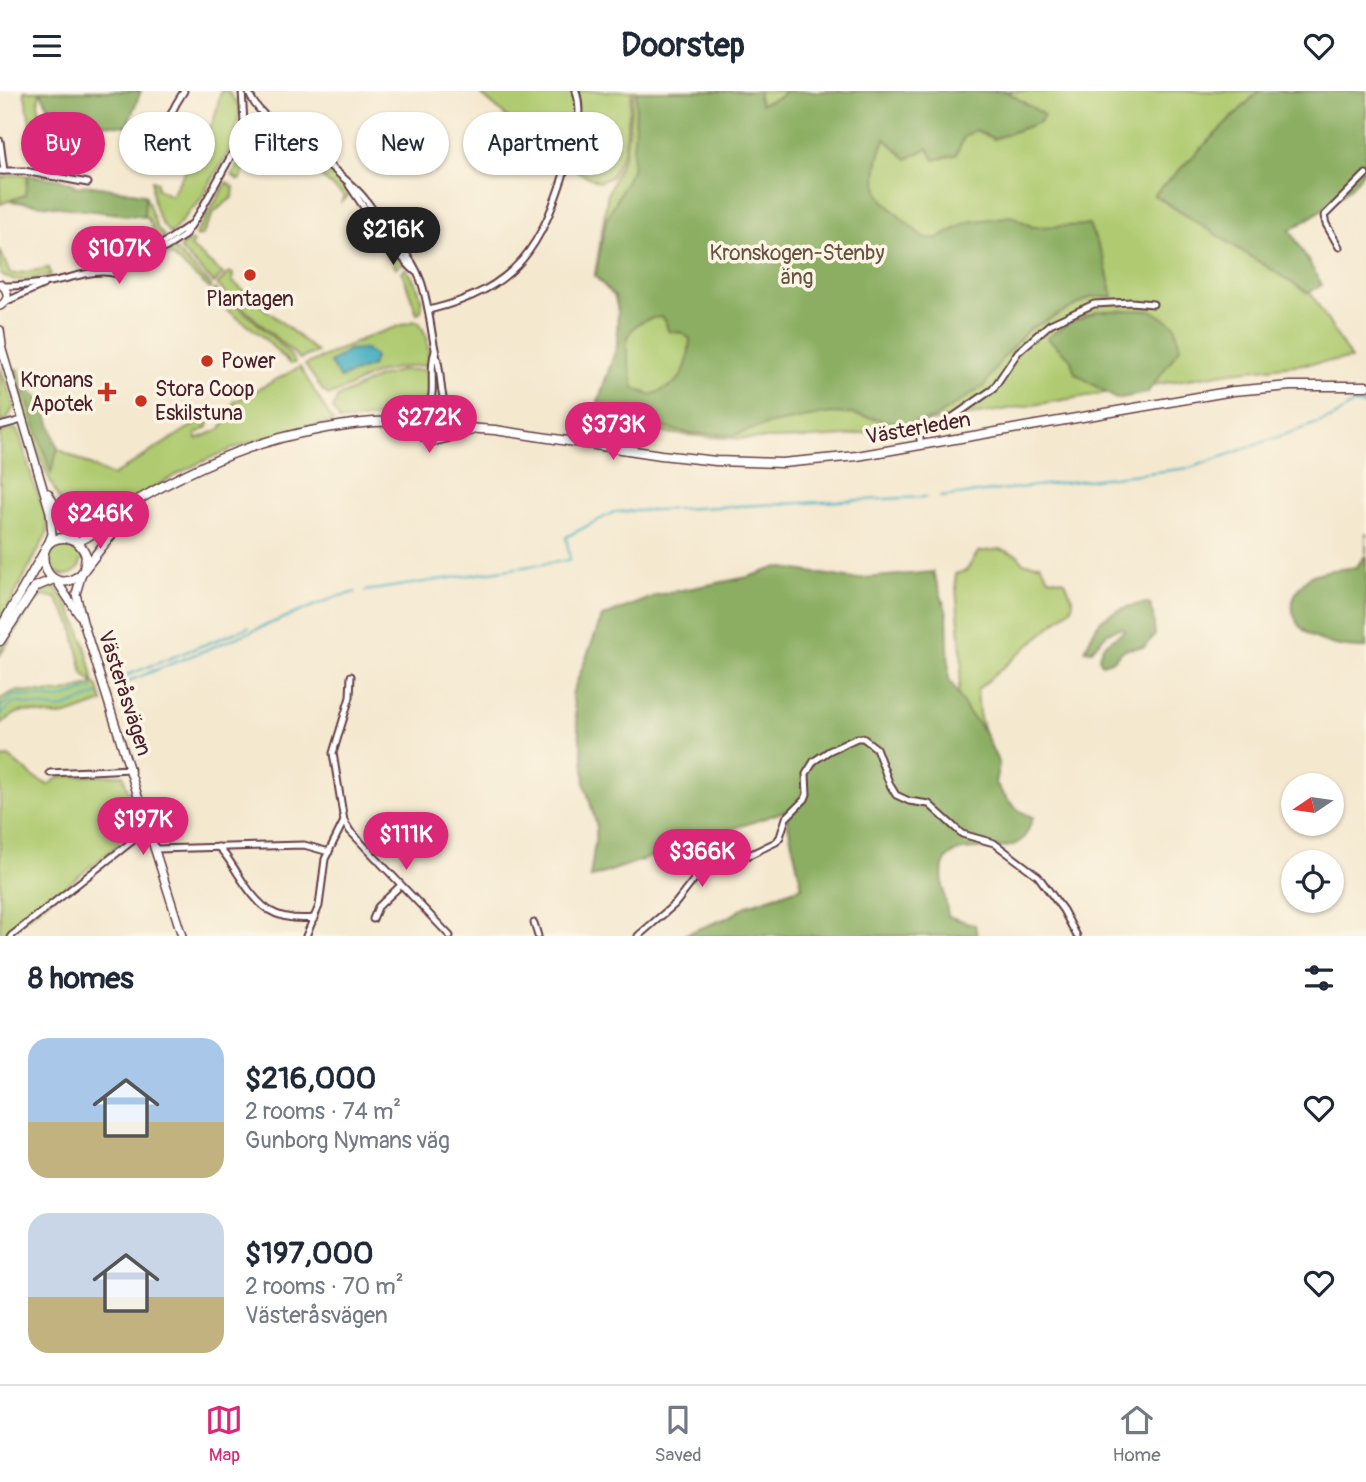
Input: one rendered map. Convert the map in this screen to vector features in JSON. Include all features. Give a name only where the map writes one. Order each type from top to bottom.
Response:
[{"type":"main road","name":"Västerleden","points":[[446,436],[475,430],[495,430],[661,455],[738,462],[829,460],[1233,391],[1290,386],[1366,386]]},
{"type":"main road","points":[[0,629],[46,548],[59,539],[76,541],[92,536],[139,500],[210,463],[251,446],[315,430],[388,422],[406,423],[432,441],[446,436],[451,429],[449,417],[439,408],[388,422]]},
{"type":"main road","points":[[419,431],[418,422],[426,410]]},
{"type":"main road","name":"Västerleden","points":[[449,417],[461,427],[475,430]]},
{"type":"main road","points":[[0,641],[35,587],[55,579],[70,581],[83,572],[115,529],[151,495]]},
{"type":"main road","points":[[76,541],[86,555],[83,572]]},
{"type":"main road","points":[[46,548],[44,566],[55,579]]},
{"type":"street","points":[[172,112],[184,91]]},
{"type":"street","points":[[242,91],[243,112]]},
{"type":"street","points":[[248,91],[260,112]]},
{"type":"street","points":[[429,310],[470,297],[491,286],[518,266],[532,249],[549,218],[578,127],[576,91]]},
{"type":"street","points":[[244,112],[247,108],[256,107]]},
{"type":"street","points":[[0,141],[2,171],[24,171],[88,183]]},
{"type":"street","points":[[110,268],[117,274],[121,266],[184,236],[201,212],[229,160]]},
{"type":"street","points":[[339,175],[347,182],[366,212],[376,219],[412,261],[429,310],[443,401],[449,417]]},
{"type":"street","points":[[1339,247],[1324,216],[1365,178]]},
{"type":"street","points":[[1,305],[7,294],[2,285],[52,282],[110,268],[114,261],[121,266]]},
{"type":"street","points":[[1,305],[52,282]]},
{"type":"street","points":[[921,446],[919,433],[940,426],[993,389],[1018,352],[1050,324],[1094,304],[1153,304]]},
{"type":"street","points":[[0,330],[1,347],[43,483],[52,523],[52,534],[46,548]]},
{"type":"street","points":[[426,410],[433,394],[432,358],[435,351]]},
{"type":"street","points":[[0,426],[22,420]]},
{"type":"street","points":[[43,483],[76,541]]},
{"type":"street","name":"Västeråsvägen","points":[[83,572],[76,594],[83,622],[183,936]]},
{"type":"street","name":"Västeråsvägen","points":[[55,579],[83,622]]},
{"type":"street","points":[[351,676],[350,697],[333,753],[344,821],[350,831],[446,935]]},
{"type":"street","points":[[638,936],[675,904],[707,863],[718,858],[747,856],[775,842],[780,837],[786,818],[805,799],[806,774],[814,761],[857,738],[863,738],[876,748],[896,795],[909,801],[929,804],[962,834],[994,843],[1038,876],[1063,910],[1077,936]]},
{"type":"street","points":[[50,773],[131,769]]},
{"type":"street","points":[[306,936],[321,897],[323,866],[344,821]]},
{"type":"street","points":[[11,936],[149,828]]},
{"type":"street","points":[[156,849],[304,845],[329,852]]},
{"type":"street","points":[[218,847],[262,905],[291,920],[315,918]]},
{"type":"street","points":[[373,919],[378,907],[401,885]]},
{"type":"street","points":[[534,923],[538,936]]},
{"type":"green space","points":[[24,91],[40,91],[40,112],[28,112]]},
{"type":"green space","points":[[40,91],[141,91],[133,112],[119,112],[119,125],[105,124],[105,112],[51,112]]},
{"type":"green space","points":[[221,91],[228,91],[240,108],[239,112],[229,112],[229,151],[215,175],[215,116]]},
{"type":"green space","points":[[477,91],[632,91],[623,152],[623,112],[501,112]]},
{"type":"green space","name":"Kronskogen-Stenby äng","points":[[634,91],[1259,91],[1154,195],[1312,295],[1351,359],[1231,372],[846,436],[723,438],[601,424],[598,402],[617,346],[618,311],[615,297],[595,276],[608,193],[616,175],[623,175]]},
{"type":"green space","name":"Kronskogen-Stenby äng","points":[[637,91],[760,91],[758,97],[761,104],[780,97],[785,91],[1010,91],[1009,93],[1044,115],[1040,122],[994,139],[975,130],[964,137],[956,155],[934,160],[928,148],[907,159],[885,139],[876,175],[881,197],[925,239],[939,238],[968,222],[1012,216],[1033,227],[1089,225],[1103,256],[1113,297],[1092,297],[1028,330],[1001,360],[984,386],[933,419],[905,424],[831,413],[766,425],[734,435],[689,433],[601,415],[598,402],[617,346],[618,311],[615,297],[595,276],[606,220],[632,170]],"holes":[[[660,317],[665,320],[668,331],[683,333],[690,339],[688,360],[677,381],[650,395],[634,388],[627,342],[630,333],[645,320]]]},
{"type":"green space","points":[[1259,91],[1366,91],[1365,168],[1343,194],[1290,230],[1322,285],[1308,293],[1154,195]]},
{"type":"green space","points":[[28,175],[25,195],[0,204],[0,178]]},
{"type":"green space","points":[[28,175],[60,180],[77,187],[86,185],[145,194],[144,217],[9,201],[25,195]]},
{"type":"green space","points":[[183,175],[215,175],[197,205],[171,234],[161,222],[156,209],[152,180],[157,182],[157,189],[171,196]]},
{"type":"green space","points":[[232,175],[242,175],[238,180]]},
{"type":"green space","points":[[319,175],[335,175],[351,194],[342,201],[344,196]]},
{"type":"green space","points":[[584,175],[612,175],[599,182]]},
{"type":"green space","points":[[227,182],[234,187],[233,197],[214,212],[203,234],[197,237],[195,235]]},
{"type":"green space","points":[[145,194],[157,228],[165,237],[138,253],[121,257],[119,255],[122,252],[130,252],[158,239],[147,217],[144,217]]},
{"type":"green space","points":[[375,232],[392,246],[404,263],[396,268],[372,234]]},
{"type":"green space","points":[[190,240],[194,243],[191,247],[223,274],[214,283],[180,248]]},
{"type":"green space","points":[[0,249],[9,272],[14,274],[49,268],[51,275],[25,280],[0,274]]},
{"type":"green space","points":[[174,249],[211,285],[210,289],[171,255],[125,273],[153,261]]},
{"type":"green space","points":[[406,268],[420,295],[422,306],[417,314],[402,272]]},
{"type":"green space","points":[[229,272],[233,274],[232,281],[317,352],[300,359],[217,285]]},
{"type":"green space","points":[[214,289],[271,336],[295,363],[290,364],[261,335],[220,305],[222,303],[212,293]]},
{"type":"green space","points":[[1151,310],[1175,325],[1180,348],[1147,393],[1116,399],[1075,373],[1070,358],[1047,338],[1070,322],[1099,311]]},
{"type":"green space","points":[[414,321],[419,322],[427,337],[429,365],[380,372],[329,395],[323,391],[305,365],[367,337]]},
{"type":"green space","points":[[0,366],[14,406],[8,418],[0,423]]},
{"type":"green space","points":[[300,367],[333,422],[265,438],[203,461],[145,493],[88,535],[79,533],[57,495],[39,455],[15,370],[19,369],[51,471],[58,449],[112,476],[206,417],[209,421],[208,427],[196,434],[197,439],[221,429],[234,402]]},
{"type":"green space","points":[[402,370],[430,370],[430,395],[424,406],[389,416],[340,421],[333,409],[337,398],[376,378]]},
{"type":"green space","points":[[23,387],[43,401],[58,449],[51,473]]},
{"type":"green space","points":[[6,429],[15,429],[19,433],[35,488],[46,512],[48,532],[0,622],[0,434]]},
{"type":"green space","points":[[65,543],[76,548],[81,559],[76,570],[65,575],[54,570],[49,559],[54,548]]},
{"type":"green space","points":[[1000,549],[1018,555],[1023,563],[1040,564],[1049,578],[1065,581],[1073,601],[1072,608],[977,690],[984,731],[958,695],[962,663],[955,574],[966,571],[978,552]]},
{"type":"green space","points":[[1366,555],[1366,648],[1333,645],[1303,630],[1292,605],[1300,586],[1318,573],[1356,567]]},
{"type":"green space","points":[[778,567],[853,579],[933,572],[947,613],[949,679],[968,712],[984,731],[999,764],[995,783],[1016,808],[1033,817],[1025,835],[1016,844],[956,852],[948,857],[943,867],[948,916],[975,925],[977,936],[681,936],[729,917],[748,905],[802,887],[785,811],[590,878],[597,827],[585,784],[572,694],[602,617],[657,595],[748,577]]},
{"type":"green space","points":[[48,584],[65,600],[79,628],[94,684],[83,673],[72,624],[56,598],[45,596],[35,600],[0,655],[5,637],[18,615],[41,588]]},
{"type":"green space","points":[[1149,603],[1155,635],[1144,647],[1125,649],[1111,661],[1102,664],[1099,658],[1103,646],[1125,630],[1123,628],[1108,633],[1091,651],[1085,650],[1102,619],[1122,609]]},
{"type":"green space","points":[[97,685],[103,702],[66,715],[25,711],[10,717],[0,726],[0,699],[15,691],[60,693]]},
{"type":"green space","points":[[9,757],[48,785],[61,776],[123,775],[140,827],[4,936],[0,936],[0,758]]},
{"type":"water","points":[[366,349],[375,357],[372,366],[340,378],[330,363],[348,350]]},
{"type":"waterway","points":[[940,497],[1190,468],[1332,418],[1353,404],[1366,405]]},
{"type":"waterway","points":[[365,591],[570,560],[566,537],[614,512],[926,497]]},
{"type":"waterway","points":[[114,687],[336,597],[356,592]]},
{"type":"waterway","points":[[115,680],[249,627]]},
{"type":"waterway","points":[[0,708],[14,695],[60,699],[93,688]]},
{"type":"waterway","points":[[0,716],[14,702],[60,709],[99,694]]},
{"type":"place","name":"Plantagen","points":[[250,275]]},
{"type":"place","name":"Power","points":[[207,361]]},
{"type":"place","name":"Kronans Apotek","points":[[107,392]]},
{"type":"place","name":"Stora Coop Eskilstuna","points":[[141,401]]}]
